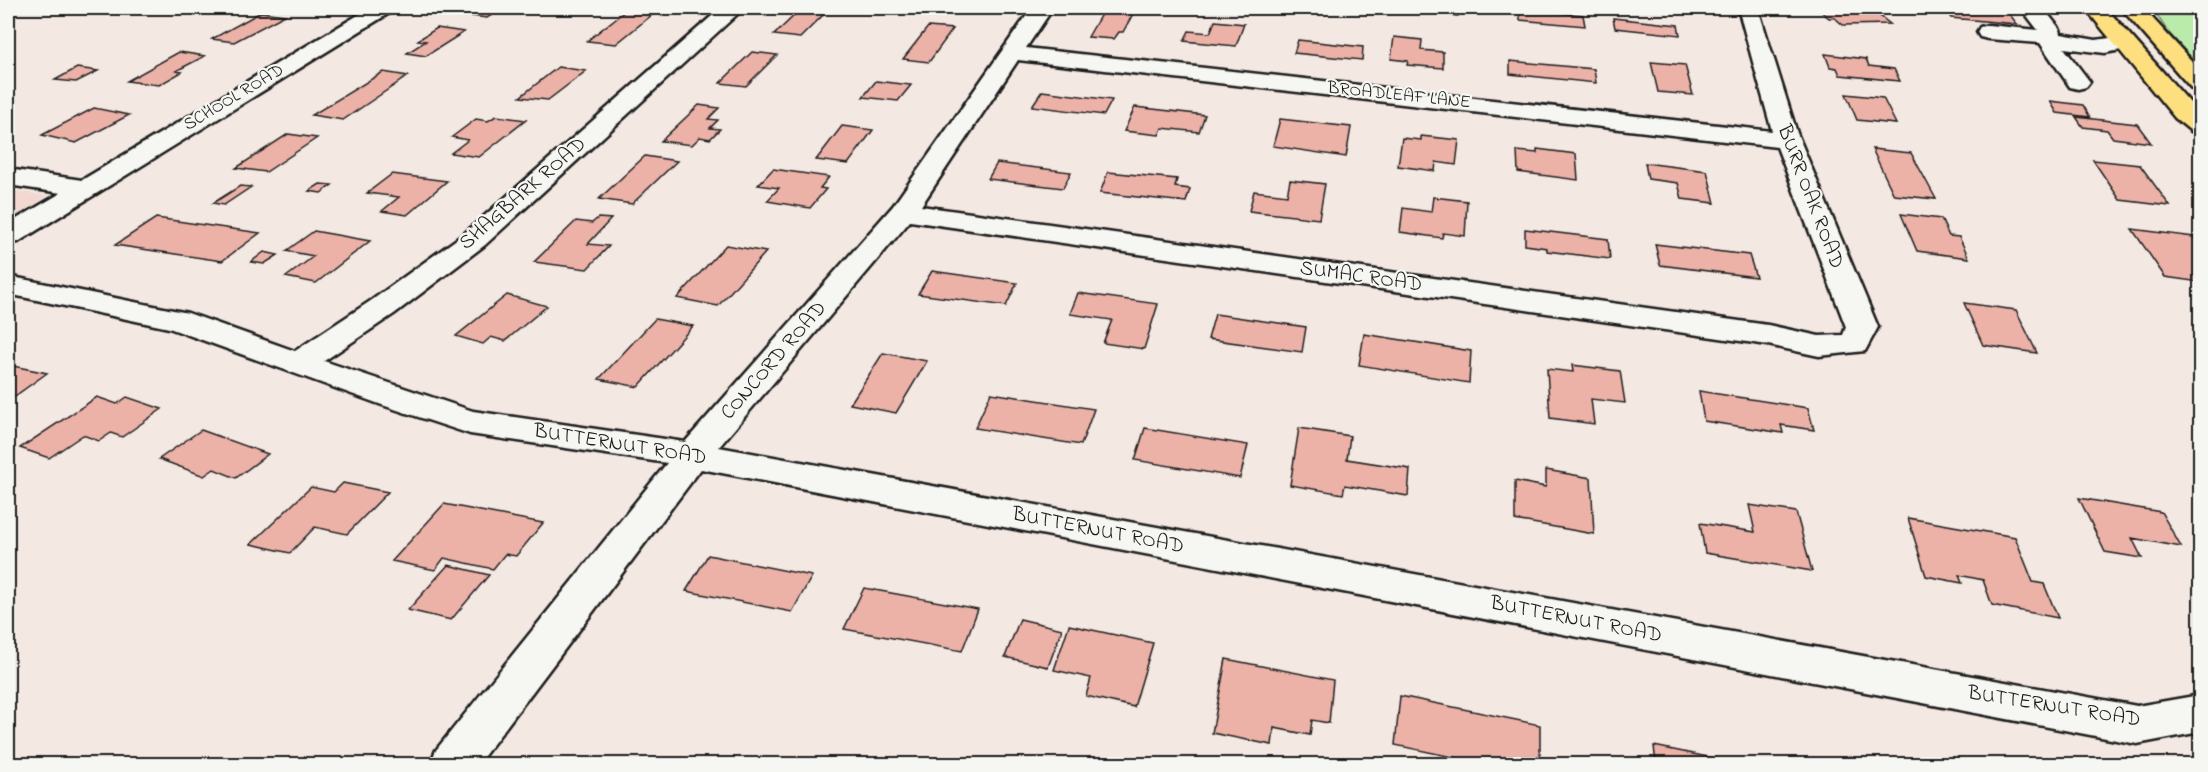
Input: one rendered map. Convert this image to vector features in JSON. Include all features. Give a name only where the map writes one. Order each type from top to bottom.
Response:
[{"type":"main road","points":[[2085,8],[2100,14],[2184,113],[2200,126]]},
{"type":"main road","points":[[2132,8],[2200,84]]},
{"type":"main road","points":[[2147,8],[2161,41]]},
{"type":"main road","points":[[2124,44],[2161,41]]},
{"type":"street","name":"SCHOOL ROAD","points":[[84,188],[384,8]]},
{"type":"street","name":"SHAGBARK ROAD","points":[[299,363],[383,307],[475,239],[733,8]]},
{"type":"street","name":"CONCORD ROAD","points":[[452,765],[693,455],[903,212],[1042,8]]},
{"type":"street","points":[[2032,8],[2049,29],[2053,49],[2078,82]]},
{"type":"street","name":"BURR OAK ROAD","points":[[1747,10],[1786,140],[1862,327],[1854,344],[1819,346]]},
{"type":"street","points":[[1988,32],[2050,38],[2070,44],[2096,46],[2124,44]]},
{"type":"street","name":"BROADLEAF LANE","points":[[1012,53],[1786,140]]},
{"type":"street","points":[[8,177],[84,188]]},
{"type":"street","points":[[8,236],[84,188]]},
{"type":"street","name":"SUMAC ROAD","points":[[903,212],[1757,334],[1819,346]]},
{"type":"street","name":"BUTTERNUT ROAD","points":[[8,285],[177,320],[470,422],[693,455],[2137,724],[2200,714]]},
{"type":"shaded area","points":[[8,190],[49,196],[8,221]]},
{"type":"green space","points":[[2152,8],[2200,8],[2200,67],[2168,32]]},
{"type":"building","points":[[475,8],[503,8],[487,18],[463,15]]},
{"type":"building","points":[[1410,8],[1459,8],[1458,16],[1409,11]]},
{"type":"building","points":[[1817,8],[1840,8],[1846,13],[1875,12],[1890,24],[1843,25],[1835,18],[1829,18]]},
{"type":"building","points":[[1944,8],[2005,8],[2017,24],[1951,18]]},
{"type":"building","points":[[1104,9],[1134,12],[1123,32],[1119,32],[1114,39],[1088,37]]},
{"type":"building","points":[[1519,9],[1583,15],[1585,26],[1520,20]]},
{"type":"building","points":[[800,10],[825,13],[800,38],[774,35]]},
{"type":"building","points":[[625,11],[653,14],[616,44],[587,41]]},
{"type":"building","points":[[261,12],[285,15],[234,42],[212,39]]},
{"type":"building","points":[[1613,18],[1678,25],[1680,35],[1615,28]]},
{"type":"building","points":[[1215,21],[1244,24],[1236,46],[1184,41],[1189,31],[1210,33]]},
{"type":"building","points":[[928,27],[953,29],[929,62],[903,59]]},
{"type":"building","points":[[437,28],[464,32],[426,56],[407,53],[426,41],[418,40]]},
{"type":"building","points":[[1394,37],[1422,40],[1421,50],[1443,52],[1443,68],[1407,65],[1408,61],[1391,59]]},
{"type":"building","points":[[1298,40],[1363,47],[1362,60],[1294,53]]},
{"type":"building","points":[[179,52],[205,56],[176,71],[182,72],[159,85],[127,81]]},
{"type":"building","points":[[752,52],[777,55],[746,86],[720,83]]},
{"type":"building","points":[[1825,54],[1866,59],[1869,66],[1894,69],[1900,81],[1840,75],[1837,68],[1830,67]]},
{"type":"building","points":[[1510,61],[1594,69],[1596,83],[1510,74]]},
{"type":"building","points":[[1651,62],[1685,65],[1693,95],[1658,92]]},
{"type":"building","points":[[558,67],[586,71],[548,100],[520,97]]},
{"type":"building","points":[[77,68],[98,71],[76,82],[55,80]]},
{"type":"building","points":[[383,72],[408,76],[343,120],[312,115]]},
{"type":"building","points":[[876,81],[911,85],[898,101],[863,97]]},
{"type":"building","points":[[1042,91],[1112,100],[1104,115],[1032,106]]},
{"type":"building","points":[[1846,94],[1883,98],[1896,124],[1857,120]]},
{"type":"building","points":[[2050,101],[2083,105],[2090,117],[2057,113]]},
{"type":"building","points":[[699,105],[719,108],[708,119],[718,120],[710,128],[720,129],[710,139],[700,137],[692,145],[661,141]]},
{"type":"building","points":[[1135,107],[1205,115],[1199,132],[1162,128],[1159,135],[1124,131]]},
{"type":"building","points":[[94,108],[129,115],[76,143],[42,135]]},
{"type":"building","points":[[496,116],[526,120],[479,157],[451,153],[468,140],[452,137],[476,119],[488,121]]},
{"type":"building","points":[[2076,117],[2137,124],[2151,143],[2113,138],[2107,130],[2083,127]]},
{"type":"building","points":[[1280,119],[1351,127],[1346,157],[1273,146]]},
{"type":"building","points":[[842,126],[873,130],[848,164],[816,160]]},
{"type":"building","points":[[288,134],[317,138],[266,172],[236,168]]},
{"type":"building","points":[[1421,136],[1459,140],[1456,165],[1436,162],[1435,171],[1398,166],[1402,138],[1421,140]]},
{"type":"building","points":[[1537,149],[1576,154],[1578,180],[1518,172],[1517,151],[1537,153]]},
{"type":"building","points":[[1872,149],[1911,153],[1936,199],[1894,195]]},
{"type":"building","points":[[645,156],[677,161],[632,204],[599,199]]},
{"type":"building","points":[[2093,160],[2140,165],[2170,206],[2120,200]]},
{"type":"building","points":[[997,163],[1071,172],[1063,188],[988,179]]},
{"type":"building","points":[[1645,163],[1707,171],[1715,203],[1682,199],[1678,183],[1648,179]]},
{"type":"building","points":[[773,169],[829,177],[820,188],[826,189],[810,208],[767,201],[779,188],[758,185]]},
{"type":"building","points":[[1108,172],[1177,179],[1175,187],[1190,189],[1186,202],[1100,193]]},
{"type":"building","points":[[392,174],[447,181],[407,215],[382,211],[399,197],[367,193]]},
{"type":"building","points":[[1290,180],[1325,184],[1319,219],[1249,211],[1254,191],[1287,195]]},
{"type":"building","points":[[320,184],[332,185],[321,193],[309,191]]},
{"type":"building","points":[[240,186],[251,187],[224,205],[213,203]]},
{"type":"building","points":[[1433,197],[1467,201],[1465,236],[1443,233],[1442,238],[1400,232],[1403,208],[1431,212]]},
{"type":"building","points":[[1901,214],[1941,219],[1949,236],[1959,237],[1969,258],[1917,251]]},
{"type":"building","points":[[156,218],[260,233],[222,261],[115,245]]},
{"type":"building","points":[[598,218],[611,219],[588,244],[609,246],[587,269],[534,262],[576,221],[592,223]]},
{"type":"building","points":[[1525,229],[1608,239],[1610,259],[1547,251],[1547,248],[1525,245]]},
{"type":"building","points":[[2132,229],[2194,237],[2200,245],[2200,282],[2165,277]]},
{"type":"building","points":[[314,231],[370,241],[316,283],[286,277],[314,256],[286,251]]},
{"type":"building","points":[[1655,244],[1749,255],[1756,277],[1660,265]]},
{"type":"building","points":[[726,245],[766,252],[718,306],[677,298]]},
{"type":"building","points":[[264,252],[278,255],[264,264],[251,262]]},
{"type":"building","points":[[932,271],[1017,283],[1006,306],[918,294]]},
{"type":"building","points":[[1078,293],[1158,304],[1144,349],[1103,343],[1112,320],[1070,314]]},
{"type":"building","points":[[507,295],[547,306],[505,341],[491,337],[483,344],[456,336]]},
{"type":"building","points":[[1964,303],[2016,310],[2037,353],[1983,345]]},
{"type":"building","points":[[1215,314],[1306,327],[1302,352],[1208,339]]},
{"type":"building","points":[[655,319],[693,326],[638,387],[599,379]]},
{"type":"building","points":[[1364,334],[1471,351],[1469,383],[1359,365]]},
{"type":"building","points":[[883,353],[927,361],[896,413],[850,404]]},
{"type":"building","points":[[8,365],[47,373],[8,401]]},
{"type":"building","points":[[1572,365],[1620,371],[1625,403],[1591,399],[1594,424],[1550,418],[1547,369],[1573,372]]},
{"type":"building","points":[[1699,391],[1808,408],[1814,430],[1781,425],[1783,433],[1704,421]]},
{"type":"building","points":[[991,393],[1094,409],[1081,445],[975,428]]},
{"type":"building","points":[[97,397],[117,404],[127,397],[162,409],[122,437],[111,433],[99,441],[83,435],[49,458],[20,448]]},
{"type":"building","points":[[1145,428],[1248,445],[1240,478],[1135,460]]},
{"type":"building","points":[[1299,428],[1350,436],[1347,459],[1410,469],[1408,496],[1345,485],[1343,494],[1290,485]]},
{"type":"building","points":[[201,430],[268,454],[236,478],[214,469],[204,476],[159,459]]},
{"type":"building","points":[[1546,470],[1591,478],[1594,534],[1515,520],[1515,481],[1546,487]]},
{"type":"building","points":[[343,483],[388,492],[347,534],[315,527],[290,553],[251,544],[311,487],[334,492]]},
{"type":"building","points":[[2079,498],[2161,512],[2181,547],[2132,538],[2142,558],[2105,552]]},
{"type":"building","points":[[444,504],[543,523],[516,556],[505,554],[493,569],[444,558],[435,570],[392,561]]},
{"type":"building","points":[[1749,505],[1796,512],[1812,571],[1705,553],[1700,523],[1755,532]]},
{"type":"building","points":[[1908,518],[2015,537],[2033,582],[2044,584],[2058,618],[1992,605],[1983,580],[1959,575],[1962,583],[1926,576]]},
{"type":"building","points":[[708,555],[812,576],[792,612],[686,591]]},
{"type":"building","points":[[448,565],[489,575],[451,620],[408,610]]},
{"type":"building","points":[[864,588],[978,609],[962,651],[844,629]]},
{"type":"building","points":[[1020,619],[1062,629],[1048,667],[1005,657]]},
{"type":"building","points":[[1069,625],[1153,643],[1134,707],[1086,696],[1091,678],[1054,670]]},
{"type":"building","points":[[1226,659],[1333,680],[1329,723],[1312,720],[1310,735],[1274,728],[1272,745],[1212,733]]},
{"type":"building","points":[[1400,696],[1540,725],[1540,764],[1486,764],[1395,745]]},
{"type":"building","points":[[1654,746],[1742,764],[1656,764]]}]
